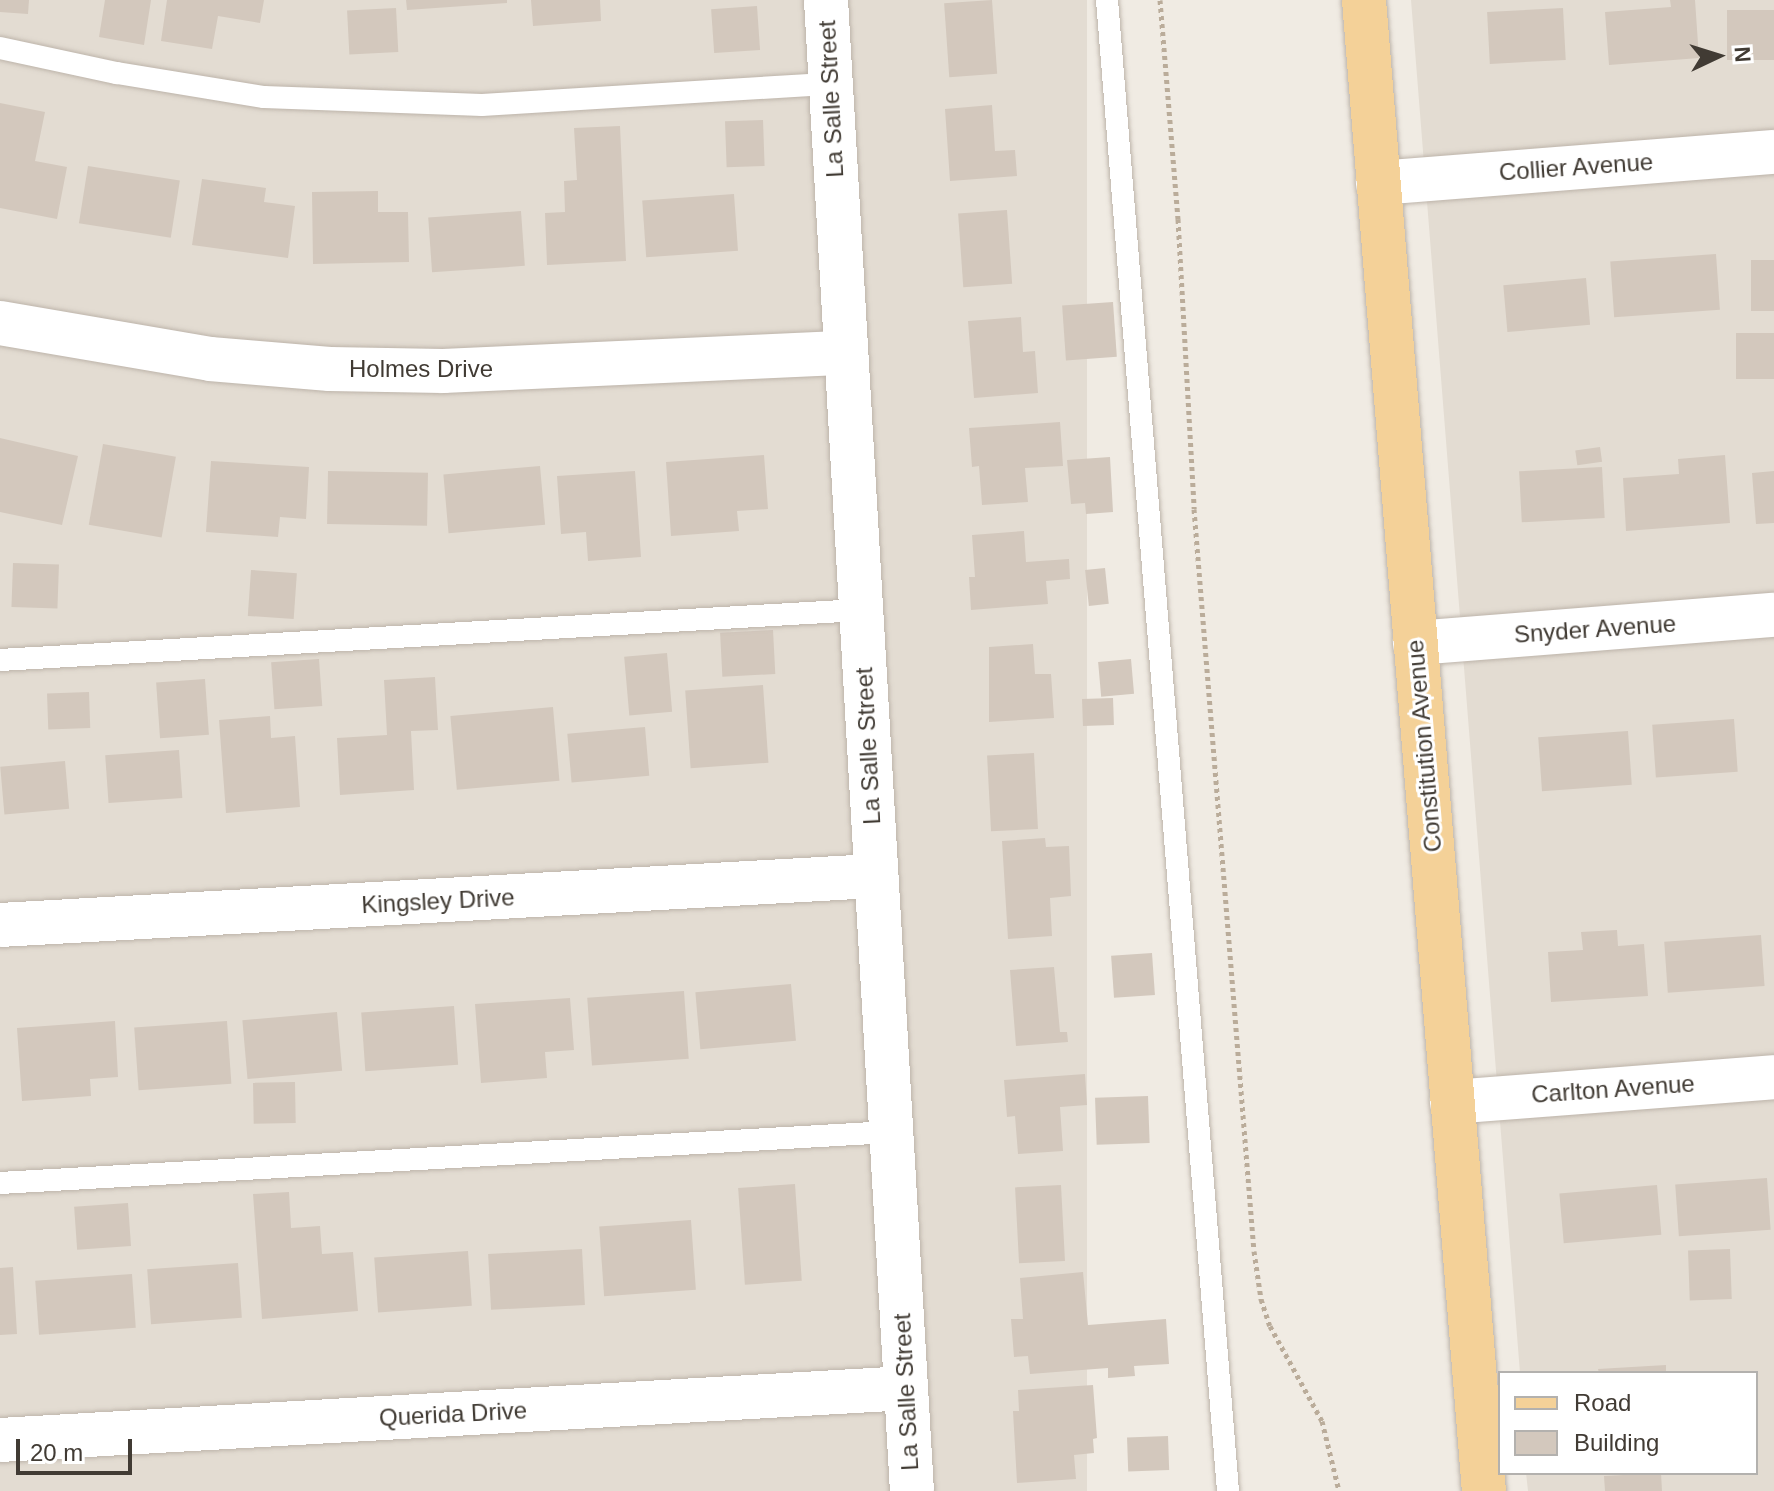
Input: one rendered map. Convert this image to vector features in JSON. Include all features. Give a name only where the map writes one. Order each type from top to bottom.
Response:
[{"type":"main road","name":"Constitution Avenue","points":[[1364,0],[1484,1491]]},
{"type":"street","name":"La Salle Street","points":[[826,0],[912,1491]]},
{"type":"street","name":"Collier Avenue","points":[[1378,183],[1774,152]]},
{"type":"street","name":"Holmes Drive","points":[[0,323],[210,359],[330,369],[443,371],[845,353]]},
{"type":"street","name":"Snyder Avenue","points":[[1415,643],[1774,615]]},
{"type":"street","name":"Kingsley Drive","points":[[0,925],[875,876]]},
{"type":"street","name":"Carlton Avenue","points":[[1452,1102],[1774,1077]]},
{"type":"street","name":"Querida Drive","points":[[0,1440],[906,1388]]},
{"type":"lane","points":[[1107,0],[1228,1491]]},
{"type":"lane","points":[[0,48],[117,73],[279,98],[482,105],[830,84]]},
{"type":"lane","points":[[0,660],[860,610]]},
{"type":"lane","points":[[0,1183],[890,1132]]},
{"type":"path","points":[[1160,0],[1178,219],[1194,509],[1254,1251],[1261,1299],[1270,1326],[1322,1421],[1339,1491]]},
{"type":"shaded area","points":[[0,0],[1087,0],[1087,1491],[0,1491]]},
{"type":"shaded area","points":[[1411,0],[1774,0],[1774,1491],[1528,1491],[1526,1475],[1758,1475],[1758,1371],[1520,1371]]},
{"type":"building","points":[[0,0],[29,0],[28,14],[0,12]]},
{"type":"building","points":[[105,0],[151,0],[144,45],[99,37]]},
{"type":"building","points":[[167,0],[264,0],[260,23],[218,16],[212,49],[161,41]]},
{"type":"building","points":[[406,0],[507,0],[507,3],[407,10]]},
{"type":"building","points":[[531,0],[600,0],[601,21],[533,26]]},
{"type":"building","points":[[992,0],[997,74],[949,77],[944,3]]},
{"type":"building","points":[[1670,0],[1695,0],[1699,58],[1609,65],[1605,12],[1671,7]]},
{"type":"building","points":[[757,6],[760,50],[714,53],[711,9]]},
{"type":"building","points":[[396,8],[398,52],[349,55],[347,11]]},
{"type":"building","points":[[1563,8],[1566,60],[1490,64],[1487,12]]},
{"type":"building","points":[[1727,10],[1774,10],[1774,60],[1727,60]]},
{"type":"building","points":[[0,103],[45,112],[35,161],[67,167],[57,219],[0,208]]},
{"type":"building","points":[[992,105],[995,151],[1015,150],[1017,176],[950,181],[945,109]]},
{"type":"building","points":[[763,120],[765,166],[727,167],[725,121]]},
{"type":"building","points":[[620,126],[626,261],[547,265],[545,213],[565,212],[564,181],[577,180],[574,128]]},
{"type":"building","points":[[88,166],[180,181],[171,238],[79,223]]},
{"type":"building","points":[[202,179],[266,188],[264,202],[295,206],[288,258],[192,245]]},
{"type":"building","points":[[378,191],[378,212],[408,212],[409,262],[313,264],[312,192]]},
{"type":"building","points":[[734,194],[738,251],[646,257],[642,200]]},
{"type":"building","points":[[1007,210],[1012,284],[963,287],[958,213]]},
{"type":"building","points":[[521,211],[525,266],[432,272],[428,217]]},
{"type":"building","points":[[1716,254],[1720,310],[1614,317],[1610,261]]},
{"type":"building","points":[[1751,260],[1774,260],[1774,311],[1751,311]]},
{"type":"building","points":[[1586,278],[1590,325],[1507,332],[1503,285]]},
{"type":"building","points":[[1113,302],[1117,357],[1066,360],[1062,306]]},
{"type":"building","points":[[1021,317],[1023,352],[1035,351],[1038,393],[974,398],[968,321]]},
{"type":"building","points":[[1736,333],[1774,333],[1774,379],[1736,379]]},
{"type":"building","points":[[1060,422],[1063,466],[1025,468],[1028,502],[982,505],[979,466],[972,467],[969,428]]},
{"type":"building","points":[[0,438],[78,456],[62,525],[0,512]]},
{"type":"building","points":[[103,444],[176,457],[162,538],[89,525]]},
{"type":"building","points":[[1600,447],[1602,462],[1577,465],[1575,450]]},
{"type":"building","points":[[764,455],[768,509],[737,511],[739,531],[671,536],[666,462]]},
{"type":"building","points":[[1725,455],[1730,523],[1626,531],[1623,478],[1679,474],[1678,459]]},
{"type":"building","points":[[1110,457],[1113,512],[1086,514],[1085,503],[1071,504],[1067,460]]},
{"type":"building","points":[[211,461],[309,467],[306,519],[280,517],[278,537],[206,532]]},
{"type":"building","points":[[540,466],[545,525],[449,533],[443,474]]},
{"type":"building","points":[[1602,467],[1605,518],[1522,522],[1519,471]]},
{"type":"building","points":[[328,471],[428,473],[427,526],[327,524]]},
{"type":"building","points":[[635,471],[641,557],[588,561],[586,532],[561,534],[557,476]]},
{"type":"building","points":[[1774,471],[1774,523],[1756,524],[1752,473]]},
{"type":"building","points":[[1024,531],[1026,562],[1069,559],[1070,579],[1046,581],[1048,604],[971,610],[969,577],[975,577],[972,535]]},
{"type":"building","points":[[13,563],[59,565],[57,609],[11,607]]},
{"type":"building","points":[[1105,568],[1109,604],[1089,606],[1085,570]]},
{"type":"building","points":[[251,570],[297,573],[294,619],[248,616]]},
{"type":"building","points":[[773,630],[775,674],[722,677],[720,633]]},
{"type":"building","points":[[1033,644],[1035,674],[1051,674],[1054,718],[989,722],[989,647]]},
{"type":"building","points":[[667,653],[672,712],[629,716],[624,657]]},
{"type":"building","points":[[319,659],[322,706],[274,709],[271,662]]},
{"type":"building","points":[[1131,659],[1134,694],[1101,697],[1098,662]]},
{"type":"building","points":[[435,677],[438,730],[411,731],[414,790],[340,795],[337,738],[387,735],[384,680]]},
{"type":"building","points":[[205,679],[209,735],[160,738],[156,682]]},
{"type":"building","points":[[763,685],[768,763],[691,768],[685,690]]},
{"type":"building","points":[[89,692],[90,728],[48,729],[47,693]]},
{"type":"building","points":[[1113,698],[1114,725],[1083,726],[1082,699]]},
{"type":"building","points":[[553,707],[559,781],[457,790],[450,716]]},
{"type":"building","points":[[270,716],[271,738],[295,736],[300,807],[226,813],[219,720]]},
{"type":"building","points":[[1734,719],[1738,772],[1656,778],[1652,725]]},
{"type":"building","points":[[645,727],[649,776],[572,783],[567,734]]},
{"type":"building","points":[[1628,731],[1632,785],[1542,791],[1538,737]]},
{"type":"building","points":[[179,750],[182,798],[109,803],[105,755]]},
{"type":"building","points":[[1034,753],[1038,829],[991,831],[987,755]]},
{"type":"building","points":[[65,761],[69,809],[4,814],[0,767]]},
{"type":"building","points":[[1045,838],[1046,847],[1069,846],[1071,896],[1050,898],[1052,936],[1008,939],[1002,841]]},
{"type":"building","points":[[1617,930],[1618,946],[1644,944],[1648,996],[1551,1002],[1548,952],[1583,950],[1581,932]]},
{"type":"building","points":[[1761,935],[1765,986],[1668,993],[1664,942]]},
{"type":"building","points":[[1152,953],[1155,995],[1114,998],[1111,956]]},
{"type":"building","points":[[1054,967],[1060,1032],[1067,1032],[1068,1042],[1016,1046],[1010,970]]},
{"type":"building","points":[[791,984],[796,1041],[700,1049],[695,992]]},
{"type":"building","points":[[684,991],[689,1059],[592,1066],[587,998]]},
{"type":"building","points":[[570,998],[574,1050],[545,1052],[547,1078],[481,1083],[475,1004]]},
{"type":"building","points":[[454,1006],[458,1065],[365,1071],[361,1012]]},
{"type":"building","points":[[337,1012],[342,1071],[248,1079],[242,1020]]},
{"type":"building","points":[[115,1021],[118,1077],[90,1079],[91,1096],[22,1101],[17,1028]]},
{"type":"building","points":[[227,1021],[231,1084],[139,1090],[134,1027]]},
{"type":"building","points":[[1085,1074],[1087,1105],[1060,1107],[1063,1151],[1018,1154],[1015,1116],[1007,1117],[1004,1080]]},
{"type":"building","points":[[295,1082],[296,1123],[254,1124],[253,1083]]},
{"type":"building","points":[[1148,1096],[1150,1143],[1097,1145],[1095,1098]]},
{"type":"building","points":[[1767,1178],[1771,1230],[1679,1236],[1675,1184]]},
{"type":"building","points":[[795,1184],[802,1281],[745,1285],[738,1188]]},
{"type":"building","points":[[1061,1185],[1065,1261],[1019,1263],[1015,1187]]},
{"type":"building","points":[[1657,1185],[1661,1235],[1564,1243],[1559,1194]]},
{"type":"building","points":[[289,1192],[291,1228],[320,1226],[322,1254],[353,1252],[358,1311],[262,1319],[253,1194]]},
{"type":"building","points":[[128,1203],[131,1246],[77,1250],[74,1207]]},
{"type":"building","points":[[691,1220],[696,1290],[604,1296],[599,1226]]},
{"type":"building","points":[[582,1249],[585,1305],[491,1310],[488,1254]]},
{"type":"building","points":[[1730,1249],[1732,1299],[1690,1300],[1688,1250]]},
{"type":"building","points":[[468,1251],[472,1306],[378,1312],[374,1258]]},
{"type":"building","points":[[238,1263],[242,1318],[151,1324],[147,1269]]},
{"type":"building","points":[[13,1267],[17,1334],[0,1335],[0,1268]]},
{"type":"building","points":[[1083,1272],[1088,1325],[1166,1319],[1169,1364],[1134,1366],[1135,1376],[1108,1378],[1108,1368],[1030,1374],[1028,1356],[1014,1357],[1011,1319],[1023,1319],[1020,1278]]},
{"type":"building","points":[[132,1274],[136,1328],[39,1335],[35,1281]]},
{"type":"building","points":[[1666,1365],[1666,1371],[1598,1369]]},
{"type":"building","points":[[1093,1385],[1097,1438],[1093,1439],[1094,1453],[1074,1455],[1076,1479],[1017,1483],[1013,1411],[1019,1411],[1018,1390]]},
{"type":"building","points":[[1168,1436],[1169,1470],[1128,1471],[1127,1437]]},
{"type":"building","points":[[1661,1475],[1662,1491],[1605,1491],[1604,1476]]}]
